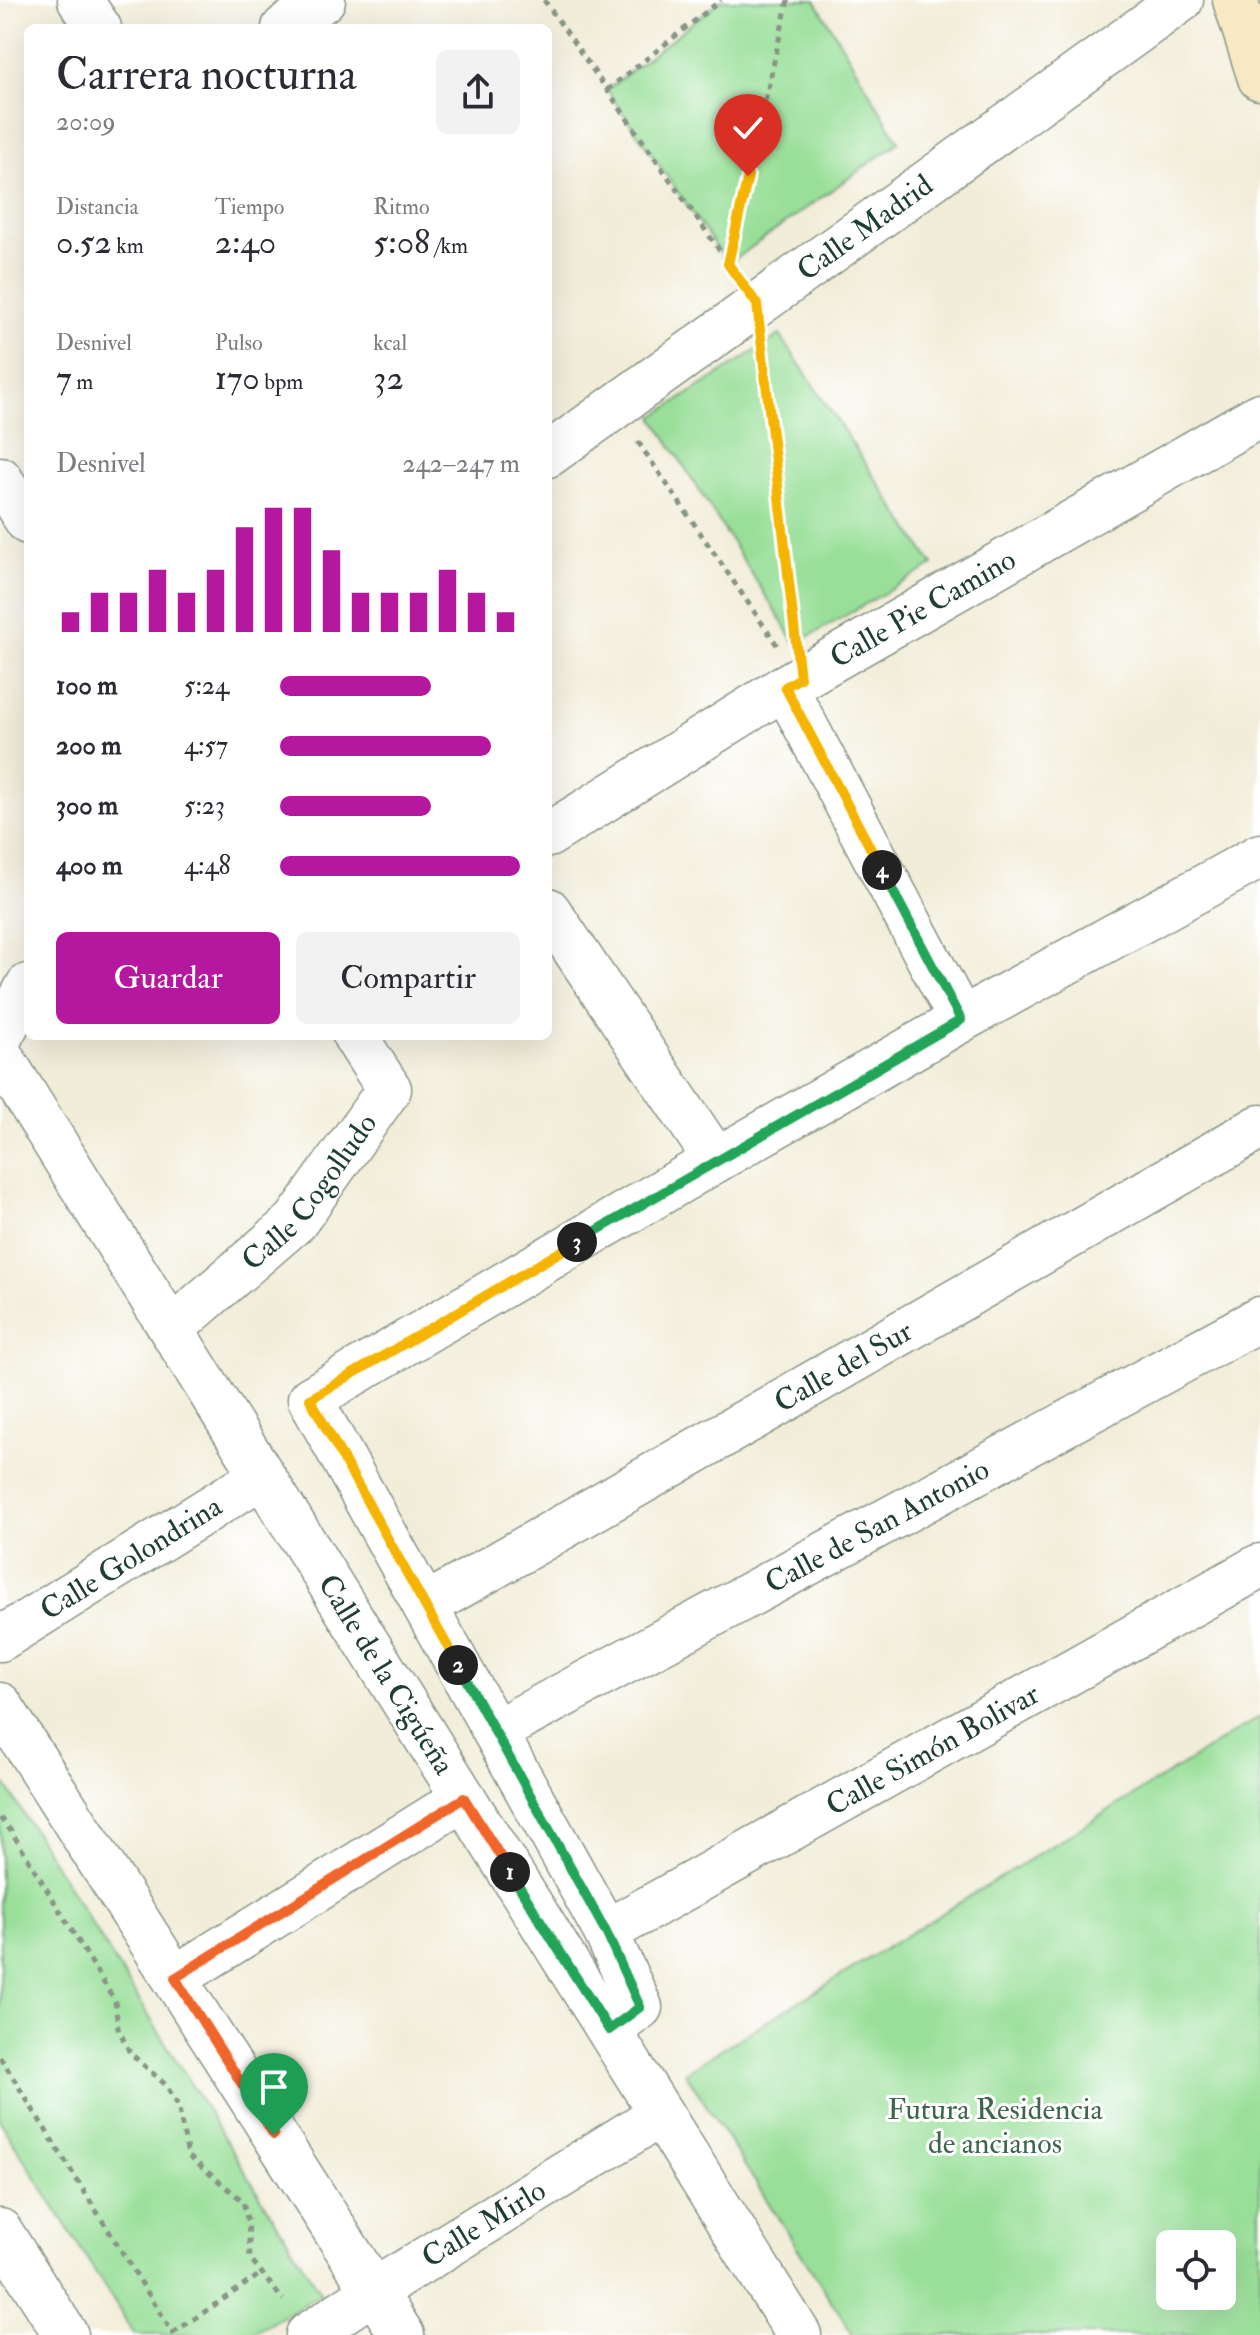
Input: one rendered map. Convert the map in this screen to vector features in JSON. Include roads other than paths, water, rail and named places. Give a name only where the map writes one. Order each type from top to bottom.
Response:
[{"type":"main road","points":[[1235,0],[1260,78]]},
{"type":"street","points":[[80,0],[96,24]]},
{"type":"street","points":[[290,24],[323,0]]},
{"type":"street","name":"Calle Madrid","points":[[552,452],[1181,0]]},
{"type":"street","name":"Calle Pie Camino","points":[[552,833],[793,683],[1260,415]]},
{"type":"street","points":[[0,479],[24,516]]},
{"type":"street","points":[[793,683],[961,1020]]},
{"type":"street","points":[[609,2030],[640,2007],[606,1932],[310,1399],[716,1160],[961,1020],[1260,856]]},
{"type":"street","points":[[552,916],[716,1160]]},
{"type":"street","points":[[0,1037],[24,993]]},
{"type":"street","name":"Calle Cogolludo","points":[[171,1329],[296,1221],[389,1089],[358,1040]]},
{"type":"street","name":"Calle de la Cigúeña","points":[[0,1055],[799,2335]]},
{"type":"street","name":"Calle del Sur","points":[[425,1606],[1260,1127]]},
{"type":"street","name":"Calle de San Antonio","points":[[495,1732],[1260,1319]]},
{"type":"street","name":"Calle Golondrina","points":[[0,1639],[262,1476]]},
{"type":"street","name":"Calle Simón Bolivar","points":[[606,1932],[1260,1566]]},
{"type":"street","points":[[0,1705],[402,2335]]},
{"type":"street","points":[[175,1978],[464,1798]]},
{"type":"street","name":"Calle Mirlo","points":[[296,2319],[374,2291],[661,2114]]},
{"type":"street","points":[[0,2231],[66,2335]]},
{"type":"park label","name":"Futura Residencia de ancianos","points":[[995,2126]]}]
